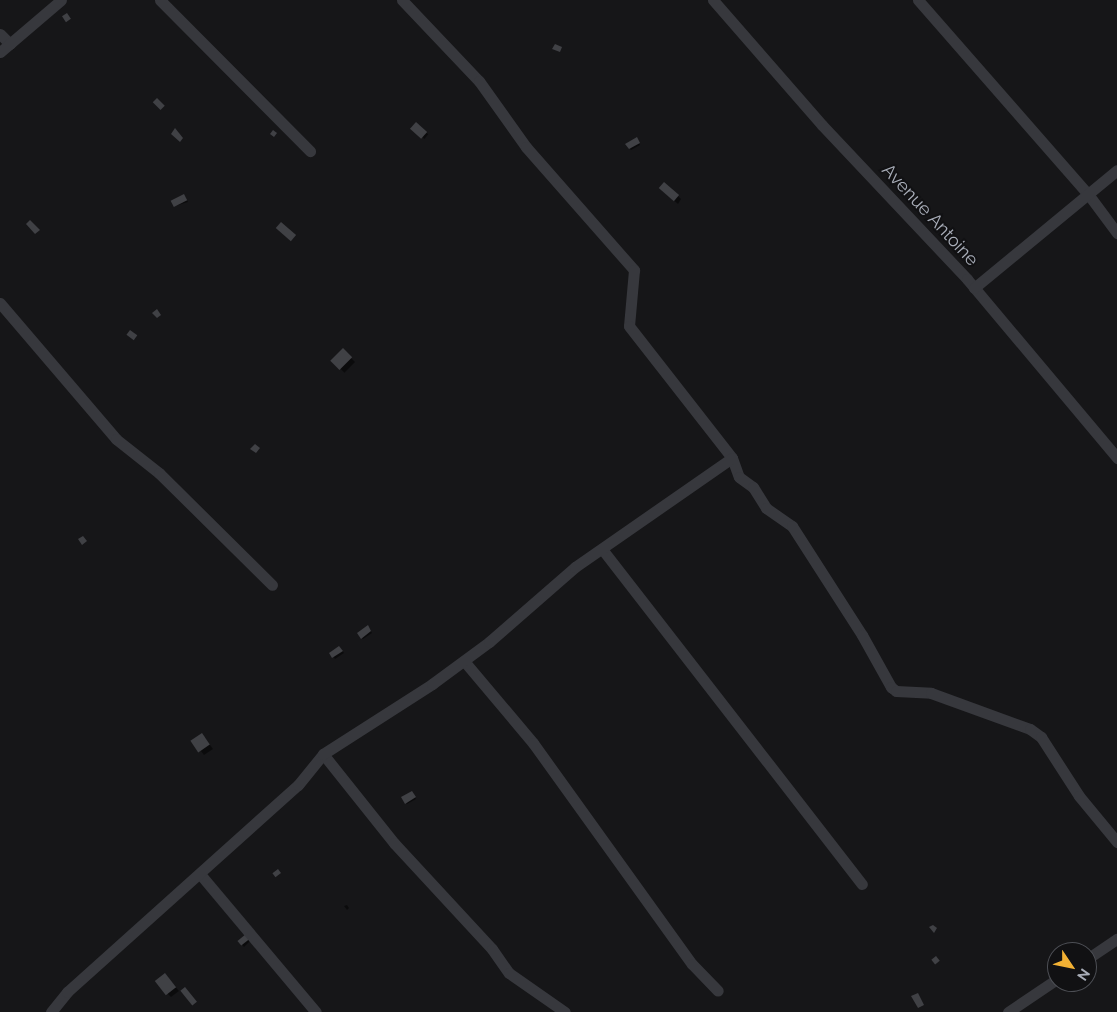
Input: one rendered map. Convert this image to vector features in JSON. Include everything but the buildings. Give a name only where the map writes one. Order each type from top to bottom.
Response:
[{"type":"street","points":[[0,52],[61,0]]},
{"type":"street","points":[[160,0],[310,151]]},
{"type":"street","points":[[402,0],[479,81],[526,147],[634,270],[629,326],[732,458],[739,476],[752,487],[766,508],[792,526],[894,690],[931,693],[1030,729],[1041,737],[1079,796],[1117,842]]},
{"type":"street","name":"Avenue Antoine","points":[[713,0],[822,125],[974,288],[1117,458]]},
{"type":"street","points":[[918,0],[1088,194],[1117,233]]},
{"type":"street","points":[[0,34],[10,44]]},
{"type":"street","points":[[974,288],[1117,170]]},
{"type":"street","points":[[0,303],[116,439],[160,473],[272,585]]},
{"type":"street","points":[[51,1012],[67,992],[298,785],[323,754],[464,660],[575,567],[732,458]]},
{"type":"street","points":[[602,549],[862,884]]},
{"type":"street","points":[[464,660],[533,743],[692,964],[718,991]]},
{"type":"street","points":[[323,754],[394,843],[492,950],[509,972],[565,1012]]},
{"type":"street","points":[[200,874],[316,1012]]},
{"type":"street","points":[[1097,952],[1117,939]]},
{"type":"street","points":[[1008,1012],[1047,986]]}]
